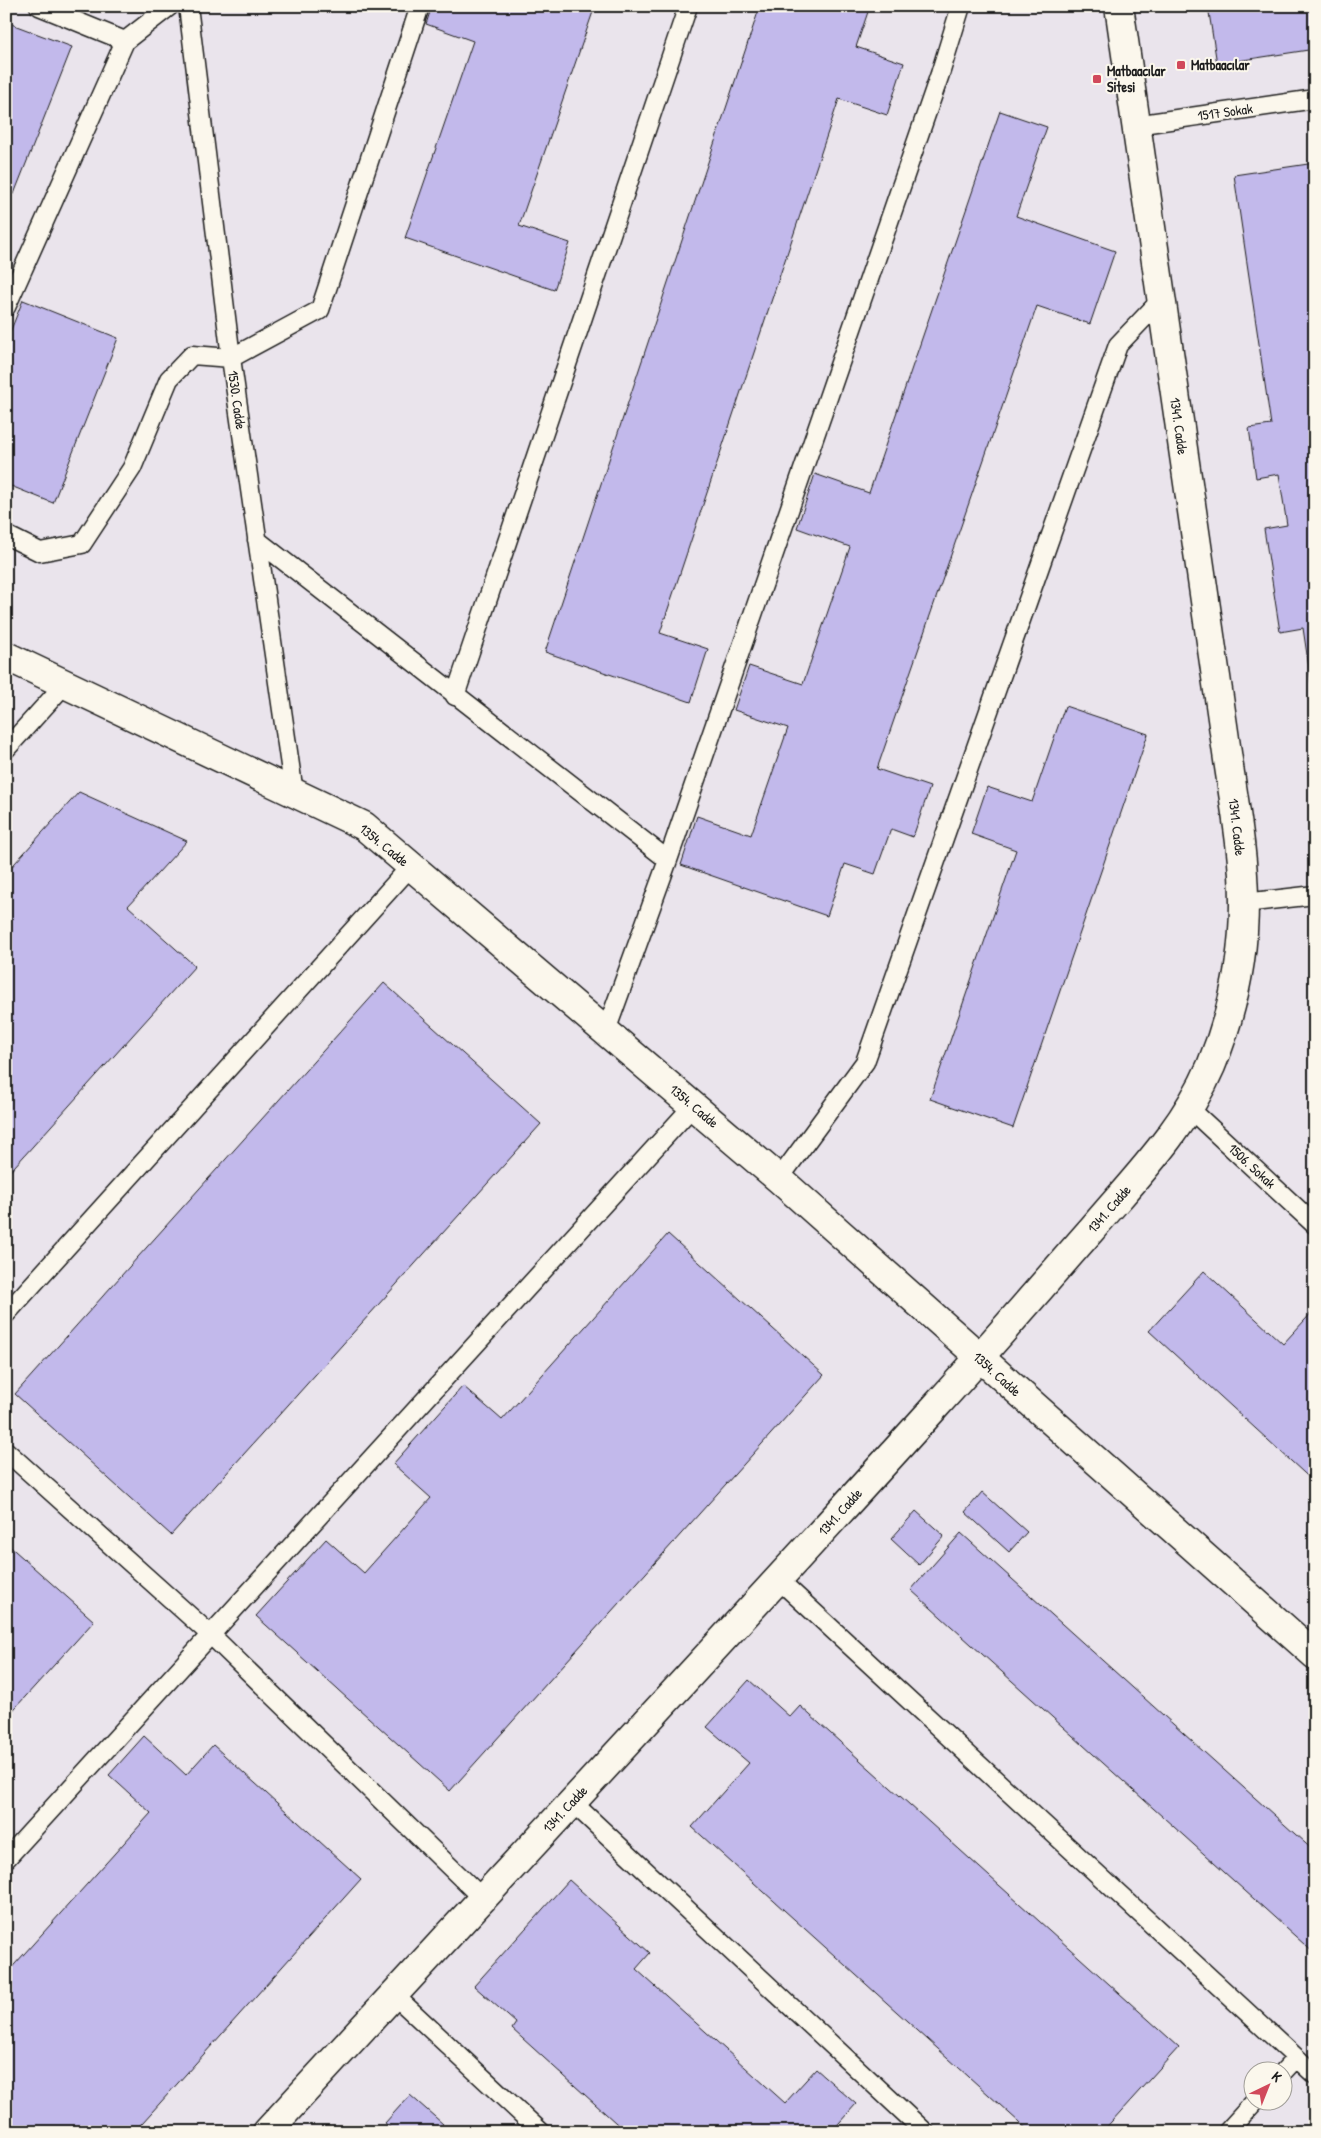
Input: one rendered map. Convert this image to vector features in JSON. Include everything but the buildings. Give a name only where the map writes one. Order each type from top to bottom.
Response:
[{"type":"street","name":"1341. Cadde","points":[[267,2132],[779,1580],[979,1359],[1164,1146],[1189,1108],[1210,1069],[1232,1003],[1240,954],[1244,902],[1226,746],[1119,6]]},
{"type":"street","name":"1354. Cadde","points":[[6,656],[364,826],[779,1179],[979,1359],[1315,1655]]},
{"type":"lane","points":[[39,6],[125,41]]},
{"type":"lane","points":[[6,307],[125,41],[170,6]]},
{"type":"lane","name":"1530. Cadde","points":[[188,6],[231,358],[294,793]]},
{"type":"lane","points":[[6,535],[40,552],[82,544],[132,468],[170,379],[192,355],[231,358],[320,310],[420,6]]},
{"type":"lane","points":[[455,696],[688,6]]},
{"type":"lane","points":[[606,1031],[668,860],[940,74],[961,6]]},
{"type":"lane","name":"1517 Sokak","points":[[1135,125],[1315,99]]},
{"type":"lane","points":[[779,1179],[865,1062],[1118,345],[1161,300]]},
{"type":"lane","points":[[257,540],[668,860]]},
{"type":"lane","points":[[6,749],[65,684]]},
{"type":"lane","points":[[6,1314],[411,866]]},
{"type":"lane","points":[[1244,902],[1315,895]]},
{"type":"lane","points":[[6,1859],[212,1636],[693,1106]]},
{"type":"lane","name":"1506. Sokak","points":[[1189,1108],[1315,1225]]},
{"type":"lane","points":[[6,1451],[212,1636],[482,1898]]},
{"type":"lane","points":[[779,1580],[1315,2075]]},
{"type":"lane","points":[[572,1802],[925,2132]]},
{"type":"lane","points":[[393,1994],[541,2132]]},
{"type":"lane","points":[[1227,2132],[1247,2110]]},
{"type":"shaded area","points":[[6,6],[1315,6],[1315,2132],[6,2132]]},
{"type":"place","name":"Matbaacılar","points":[[1181,65]]},
{"type":"place","name":"Matbaacılar Sitesi","points":[[1097,79]]}]
